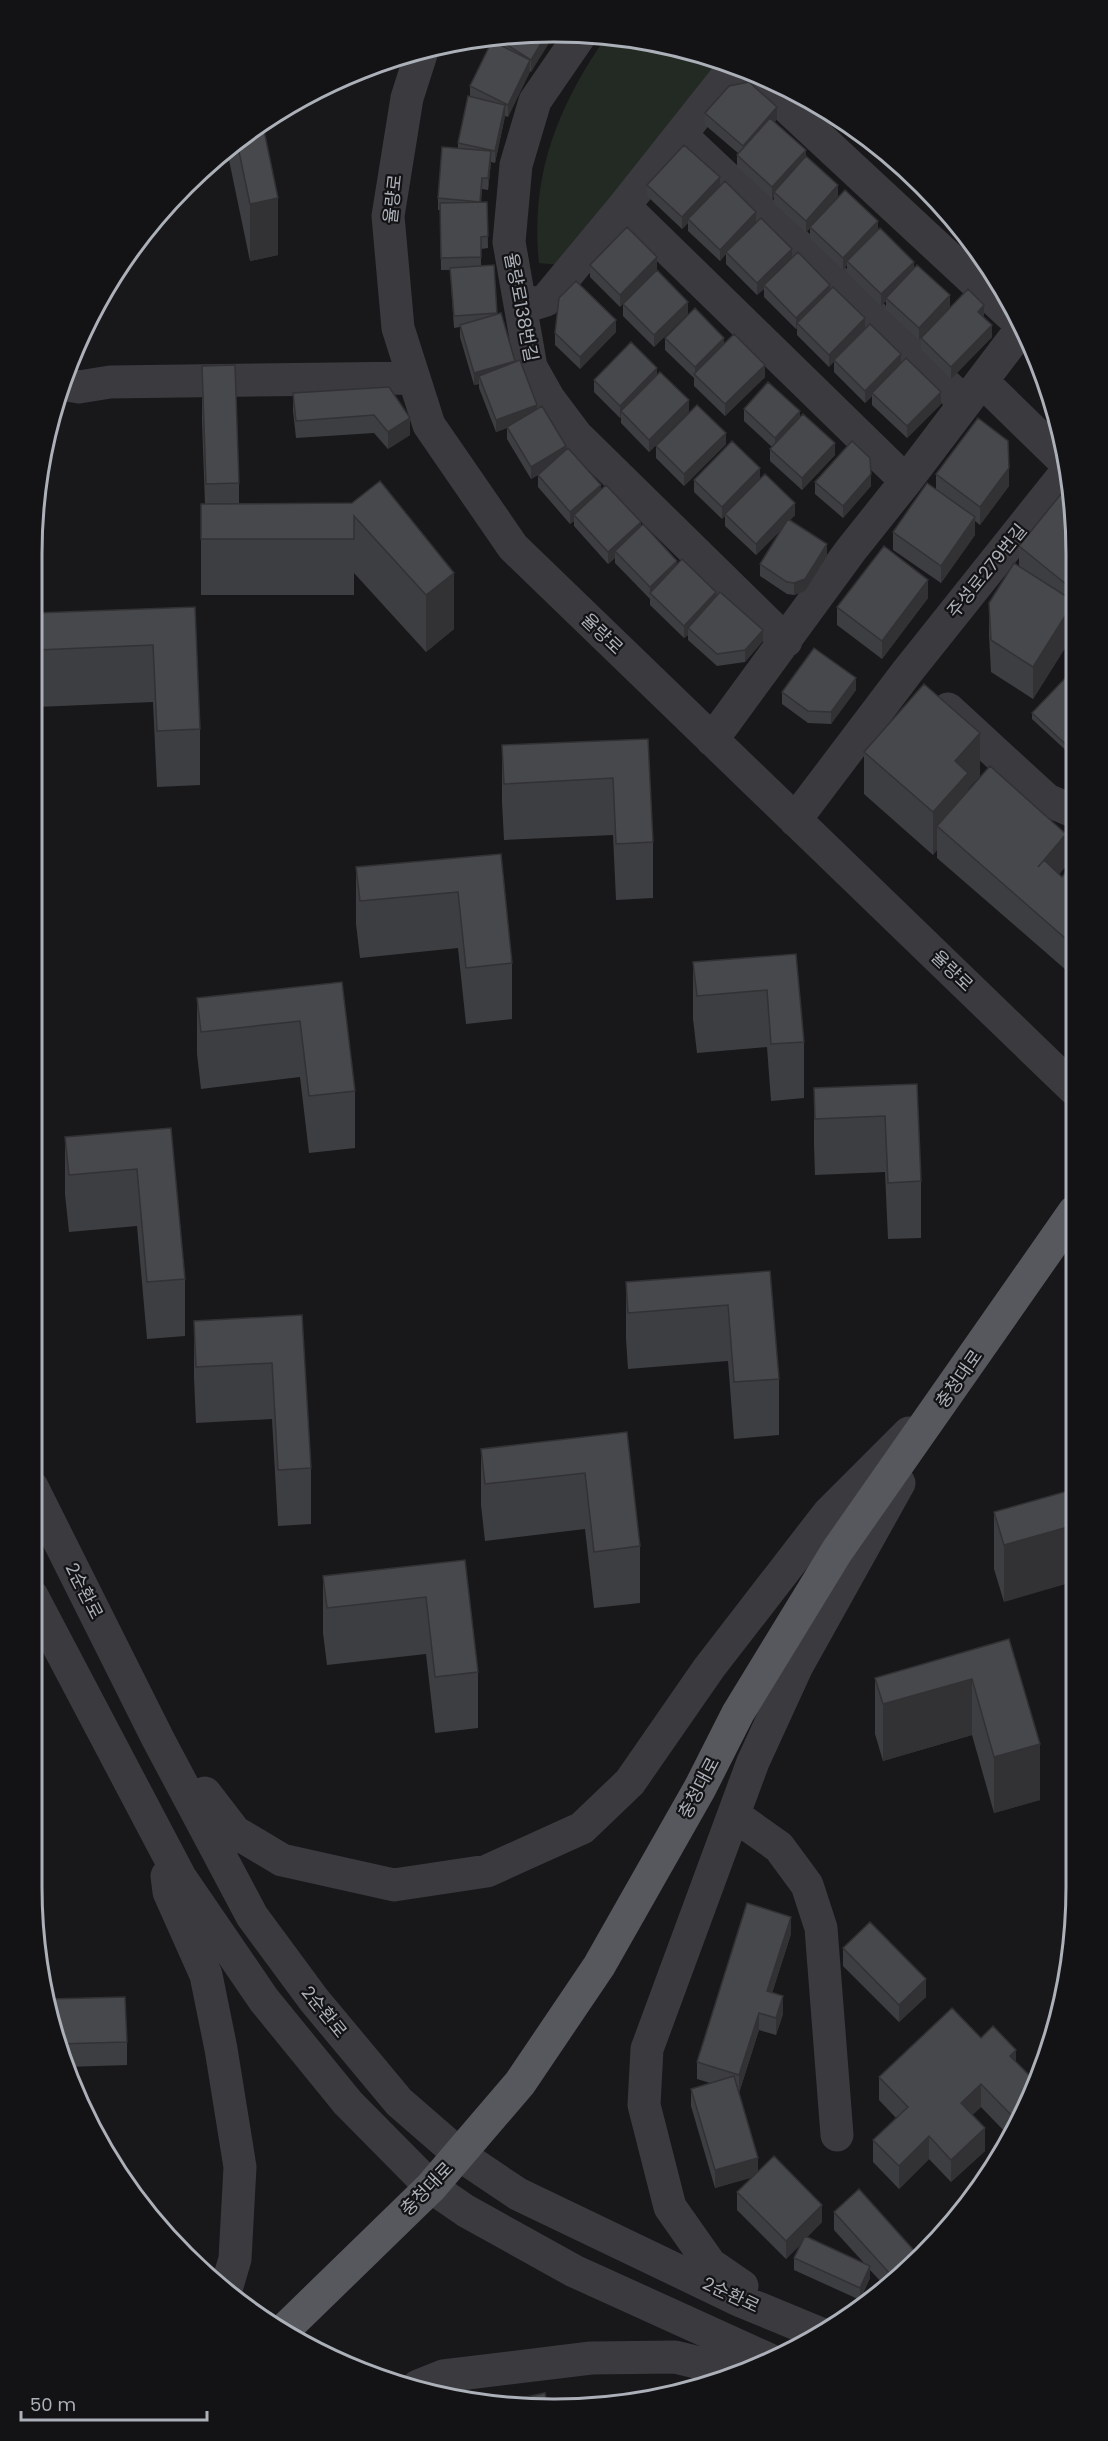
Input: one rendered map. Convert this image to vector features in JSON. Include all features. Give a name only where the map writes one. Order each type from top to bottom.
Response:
[{"type":"main road","name":"충청대로","points":[[289,2325],[431,2187],[520,2083],[598,1966],[700,1788],[750,1693],[837,1551],[1066,1224]]},
{"type":"street","name":"율량로138번길","points":[[575,43],[535,101],[516,165],[509,242],[531,367],[549,399],[576,435],[786,641]]},
{"type":"street","name":"율량로","points":[[419,60],[407,98],[388,216],[398,328],[429,425],[513,547],[1066,1081]]},
{"type":"street","points":[[521,308],[546,300],[729,73]]},
{"type":"street","points":[[768,89],[1002,307]]},
{"type":"street","points":[[681,135],[973,392],[1060,475]]},
{"type":"street","points":[[624,206],[906,481]]},
{"type":"street","points":[[712,740],[851,550],[1016,335]]},
{"type":"street","points":[[69,390],[110,382],[414,378]]},
{"type":"street","name":"주성로279번길","points":[[795,820],[907,672],[1062,484]]},
{"type":"street","points":[[907,672],[1047,800],[1066,808]]},
{"type":"street","points":[[150,1721],[235,1832],[282,1860],[394,1885],[487,1871],[582,1828],[630,1782],[709,1668],[828,1514],[951,1391]]},
{"type":"street","points":[[811,2330],[710,2264],[670,2207],[644,2105],[647,2049],[753,1762],[797,1666],[951,1391]]},
{"type":"street","name":"2순환로","points":[[42,1507],[252,1916],[314,2000],[399,2102],[460,2155],[518,2194],[741,2301],[810,2330]]},
{"type":"street","points":[[42,1615],[180,1877],[264,2000],[348,2103],[431,2187],[466,2211],[574,2271],[760,2355]]},
{"type":"street","points":[[734,1815],[779,1846],[807,1885],[821,1928],[837,2135]]},
{"type":"street","points":[[163,1845],[169,1892],[206,1975],[221,2049],[240,2167],[235,2259],[228,2282]]},
{"type":"street","points":[[426,2383],[443,2376],[591,2358],[675,2357],[726,2369]]},
{"type":"shaded area","points":[[601,44],[654,52],[717,68],[560,265],[539,263],[537,231],[543,172],[561,117]]},
{"type":"building","points":[[542,42],[531,60],[506,44]]},
{"type":"building","points":[[500,45],[530,60],[508,105],[470,86],[490,46]]},
{"type":"building","points":[[749,82],[777,107],[743,146],[705,113],[729,86]]},
{"type":"building","points":[[468,96],[505,105],[495,151],[458,143]]},
{"type":"building","points":[[770,118],[806,150],[772,187],[737,155]]},
{"type":"building","points":[[264,132],[278,198],[250,204],[239,151]]},
{"type":"building","points":[[684,145],[720,177],[682,217],[647,185]]},
{"type":"building","points":[[442,147],[491,151],[488,178],[482,178],[480,202],[438,198]]},
{"type":"building","points":[[806,156],[838,185],[806,221],[774,192]]},
{"type":"building","points":[[725,181],[756,212],[720,250],[688,219]]},
{"type":"building","points":[[845,190],[878,221],[843,258],[810,227]]},
{"type":"building","points":[[487,202],[488,236],[481,237],[481,257],[441,258],[440,203]]},
{"type":"building","points":[[761,218],[792,249],[757,283],[726,252]]},
{"type":"building","points":[[627,227],[657,257],[620,295],[590,265]]},
{"type":"building","points":[[880,228],[914,262],[881,294],[847,261]]},
{"type":"building","points":[[798,252],[830,285],[796,318],[764,285]]},
{"type":"building","points":[[494,265],[497,313],[454,316],[450,268]]},
{"type":"building","points":[[917,265],[950,295],[919,328],[886,298]]},
{"type":"building","points":[[657,270],[688,302],[654,335],[623,304]]},
{"type":"building","points":[[576,281],[616,320],[580,357],[555,333],[559,298]]},
{"type":"building","points":[[833,287],[865,318],[829,355],[797,323]]},
{"type":"building","points":[[968,289],[984,305],[978,312],[992,325],[951,367],[921,338]]},
{"type":"building","points":[[695,308],[724,338],[695,367],[665,338]]},
{"type":"building","points":[[501,313],[515,361],[474,373],[460,325]]},
{"type":"building","points":[[870,324],[901,354],[865,391],[834,360]]},
{"type":"building","points":[[734,334],[765,365],[725,404],[694,374]]},
{"type":"building","points":[[631,342],[657,368],[620,406],[594,380]]},
{"type":"building","points":[[906,358],[941,392],[907,426],[872,393]]},
{"type":"building","points":[[520,360],[537,405],[496,420],[479,376]]},
{"type":"building","points":[[235,365],[239,483],[206,484],[202,366]]},
{"type":"building","points":[[660,372],[689,400],[649,440],[621,411]]},
{"type":"building","points":[[768,382],[800,411],[775,438],[744,409]]},
{"type":"building","points":[[389,387],[410,418],[388,432],[374,415],[296,421],[293,393]]},
{"type":"building","points":[[697,405],[726,433],[684,474],[656,446]]},
{"type":"building","points":[[542,406],[566,446],[531,467],[507,427]]},
{"type":"building","points":[[803,414],[835,443],[802,478],[770,449]]},
{"type":"building","points":[[978,418],[1008,441],[1009,468],[980,507],[936,474]]},
{"type":"building","points":[[732,441],[760,468],[722,507],[694,480]]},
{"type":"building","points":[[852,441],[870,458],[871,474],[843,506],[815,482]]},
{"type":"building","points":[[568,448],[601,485],[570,512],[538,475]]},
{"type":"building","points":[[765,474],[795,503],[756,544],[725,514]]},
{"type":"building","points":[[380,481],[454,573],[426,595],[354,516],[354,539],[201,539],[201,504],[352,503]]},
{"type":"building","points":[[927,483],[975,517],[941,566],[893,532]]},
{"type":"building","points":[[606,485],[641,522],[608,552],[574,515]]},
{"type":"building","points":[[1061,494],[1063,495],[1066,584],[1019,546]]},
{"type":"building","points":[[788,519],[827,544],[805,579],[794,583],[787,582],[760,564]]},
{"type":"building","points":[[643,524],[677,561],[650,587],[615,551]]},
{"type":"building","points":[[884,546],[928,580],[882,641],[837,607]]},
{"type":"building","points":[[682,559],[716,592],[684,626],[650,593]]},
{"type":"building","points":[[1014,563],[1066,596],[1066,615],[1033,667],[991,640],[989,603]]},
{"type":"building","points":[[720,592],[763,630],[745,650],[717,654],[688,628]]},
{"type":"building","points":[[195,607],[200,729],[157,731],[153,645],[42,650],[42,613]]},
{"type":"building","points":[[814,648],[856,678],[831,712],[808,711],[782,692]]},
{"type":"building","points":[[1066,677],[1066,745],[1032,713]]},
{"type":"building","points":[[924,684],[980,733],[955,761],[968,773],[933,812],[864,752]]},
{"type":"building","points":[[648,739],[653,842],[616,844],[613,778],[504,784],[502,745]]},
{"type":"building","points":[[990,766],[1066,834],[1038,867],[1044,860],[1062,877],[1066,872],[1066,939],[937,826]]},
{"type":"building","points":[[501,854],[512,963],[466,968],[458,892],[360,901],[356,867]]},
{"type":"building","points":[[796,954],[804,1042],[771,1044],[767,990],[697,996],[693,962]]},
{"type":"building","points":[[342,982],[355,1091],[309,1096],[300,1021],[201,1032],[197,998]]},
{"type":"building","points":[[917,1084],[921,1181],[888,1183],[885,1116],[815,1119],[814,1088]]},
{"type":"building","points":[[171,1128],[185,1279],[147,1282],[137,1169],[69,1175],[65,1137]]},
{"type":"building","points":[[770,1271],[779,1379],[734,1382],[728,1305],[628,1313],[626,1282]]},
{"type":"building","points":[[302,1315],[311,1468],[278,1470],[272,1363],[196,1367],[194,1321]]},
{"type":"building","points":[[627,1432],[640,1546],[594,1552],[585,1473],[485,1484],[481,1449]]},
{"type":"building","points":[[1066,1492],[1066,1528],[1004,1545],[994,1512]]},
{"type":"building","points":[[465,1560],[478,1672],[435,1677],[426,1597],[327,1608],[323,1576]]},
{"type":"building","points":[[1009,1639],[1040,1744],[994,1757],[972,1679],[883,1704],[875,1678]]},
{"type":"building","points":[[747,1903],[791,1917],[767,1991],[783,1996],[776,2018],[759,2013],[739,2075],[697,2062]]},
{"type":"building","points":[[870,1922],[926,1979],[899,2005],[843,1948]]},
{"type":"building","points":[[125,1997],[127,2042],[66,2044],[55,1999]]},
{"type":"building","points":[[952,2008],[981,2038],[993,2026],[1016,2050],[1010,2056],[1030,2076],[1012,2116],[981,2084],[961,2103],[985,2128],[951,2160],[929,2136],[899,2166],[873,2140],[908,2107],[879,2077]]},
{"type":"building","points":[[734,2076],[758,2158],[715,2170],[691,2089]]},
{"type":"building","points":[[774,2156],[822,2205],[786,2241],[737,2192]]},
{"type":"building","points":[[859,2189],[914,2251],[890,2274],[834,2212]]},
{"type":"building","points":[[805,2236],[870,2266],[860,2288],[794,2258]]},
{"type":"building","points":[[545,2393],[546,2399],[521,2398]]}]
